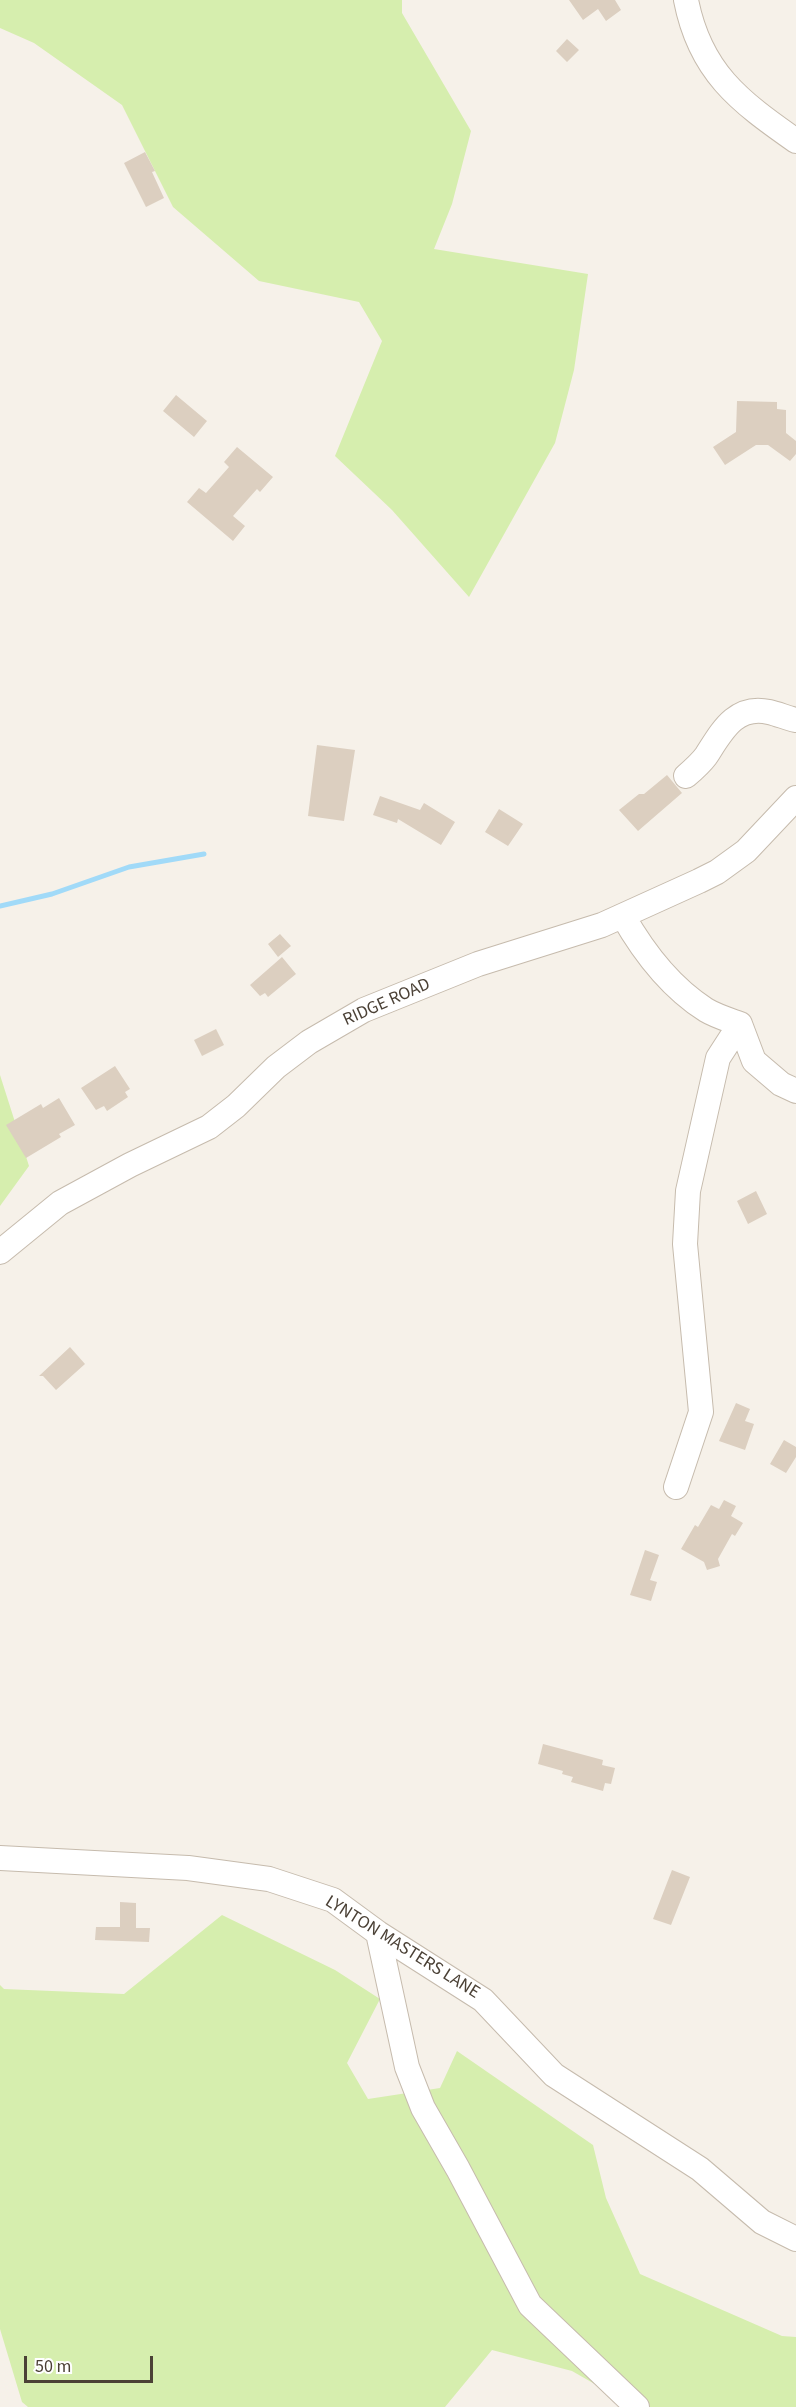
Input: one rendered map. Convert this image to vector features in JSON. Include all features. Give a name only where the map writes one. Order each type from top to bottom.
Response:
[{"type":"street","points":[[686,0],[689,16],[704,55],[714,70],[741,100],[796,141]]},
{"type":"street","points":[[686,776],[706,756],[725,726],[737,716],[752,711],[768,712],[796,720]]},
{"type":"street","name":"RIDGE ROAD","points":[[0,1252],[60,1203],[130,1165],[210,1127],[236,1106],[276,1067],[309,1042],[364,1010],[478,963],[558,940],[623,916],[699,881],[733,862],[758,841],[796,798]]},
{"type":"street","points":[[623,916],[636,939],[670,982],[707,1011],[740,1024],[754,1061],[781,1084],[796,1091]]},
{"type":"street","points":[[676,1487],[701,1412],[685,1244],[688,1191],[718,1058],[740,1024]]},
{"type":"street","name":"LYNTON MASTERS LANE","points":[[0,1858],[188,1868],[269,1879],[333,1900],[378,1933],[483,2000],[554,2075],[700,2169],[762,2222],[796,2239]]},
{"type":"street","points":[[378,1933],[407,2067],[423,2108],[530,2305],[637,2407]]},
{"type":"green space","points":[[0,0],[402,0],[402,13],[471,131],[452,204],[434,249],[588,274],[574,370],[555,443],[469,597],[392,510],[335,456],[382,341],[359,302],[259,281],[173,207],[122,105],[34,43],[0,28]]},
{"type":"green space","points":[[0,1075],[29,1166],[0,1206]]},
{"type":"green space","points":[[222,1915],[335,1970],[380,1999],[347,2063],[368,2099],[440,2088],[457,2051],[593,2145],[606,2198],[640,2274],[782,2336],[796,2337],[796,2407],[635,2407],[572,2371],[492,2350],[445,2407],[28,2407],[22,2402],[0,2329],[0,1985],[4,1989],[124,1994]]},
{"type":"building","points":[[569,0],[615,0],[621,10],[606,21],[598,9],[583,20]]},
{"type":"building","points":[[567,39],[579,50],[567,62],[556,51]]},
{"type":"building","points":[[145,152],[155,171],[152,172],[164,198],[146,207],[124,163]]},
{"type":"building","points":[[176,395],[207,421],[194,437],[163,411]]},
{"type":"building","points":[[737,401],[777,402],[777,409],[786,410],[786,433],[796,441],[796,454],[790,461],[768,445],[756,445],[725,465],[713,447],[736,432]]},
{"type":"building","points":[[237,447],[273,477],[260,492],[257,489],[233,516],[245,526],[233,541],[187,502],[199,488],[206,493],[229,467],[224,462]]},
{"type":"building","points":[[317,745],[355,750],[344,821],[308,816]]},
{"type":"building","points":[[667,775],[682,793],[638,831],[619,810],[639,794],[644,794]]},
{"type":"building","points":[[380,796],[420,810],[424,803],[455,822],[441,845],[398,819],[397,823],[373,815]]},
{"type":"building","points":[[499,809],[523,824],[508,846],[485,832]]},
{"type":"building","points":[[280,934],[291,946],[278,957],[268,944]]},
{"type":"building","points":[[282,957],[296,974],[268,997],[265,993],[260,996],[250,985]]},
{"type":"building","points":[[216,1029],[224,1045],[202,1056],[194,1040]]},
{"type":"building","points":[[115,1066],[130,1089],[125,1092],[128,1097],[107,1111],[104,1106],[96,1110],[81,1088]]},
{"type":"building","points":[[59,1098],[75,1125],[59,1134],[61,1137],[26,1158],[6,1125],[41,1104],[43,1108]]},
{"type":"building","points":[[756,1191],[767,1214],[748,1224],[737,1201]]},
{"type":"building","points":[[70,1347],[85,1364],[56,1390],[43,1376],[39,1376]]},
{"type":"building","points":[[736,1403],[750,1409],[745,1421],[754,1424],[745,1450],[719,1441]]},
{"type":"building","points":[[784,1440],[796,1447],[796,1457],[786,1473],[770,1464]]},
{"type":"building","points":[[724,1500],[736,1506],[731,1516],[743,1523],[735,1536],[732,1534],[718,1559],[720,1566],[707,1570],[704,1562],[681,1549],[695,1525],[698,1527],[711,1505],[719,1509]]},
{"type":"building","points":[[645,1550],[659,1555],[650,1580],[657,1582],[651,1601],[630,1595]]},
{"type":"building","points":[[543,1744],[603,1760],[602,1765],[615,1768],[611,1784],[605,1783],[603,1791],[571,1782],[573,1777],[562,1774],[563,1771],[538,1764]]},
{"type":"building","points":[[672,1870],[690,1877],[671,1925],[653,1919]]},
{"type":"building","points":[[120,1902],[136,1903],[136,1928],[150,1928],[149,1942],[95,1940],[96,1927],[120,1927]]},
{"type":"waterway","points":[[0,906],[52,894],[129,867],[204,854]]}]
